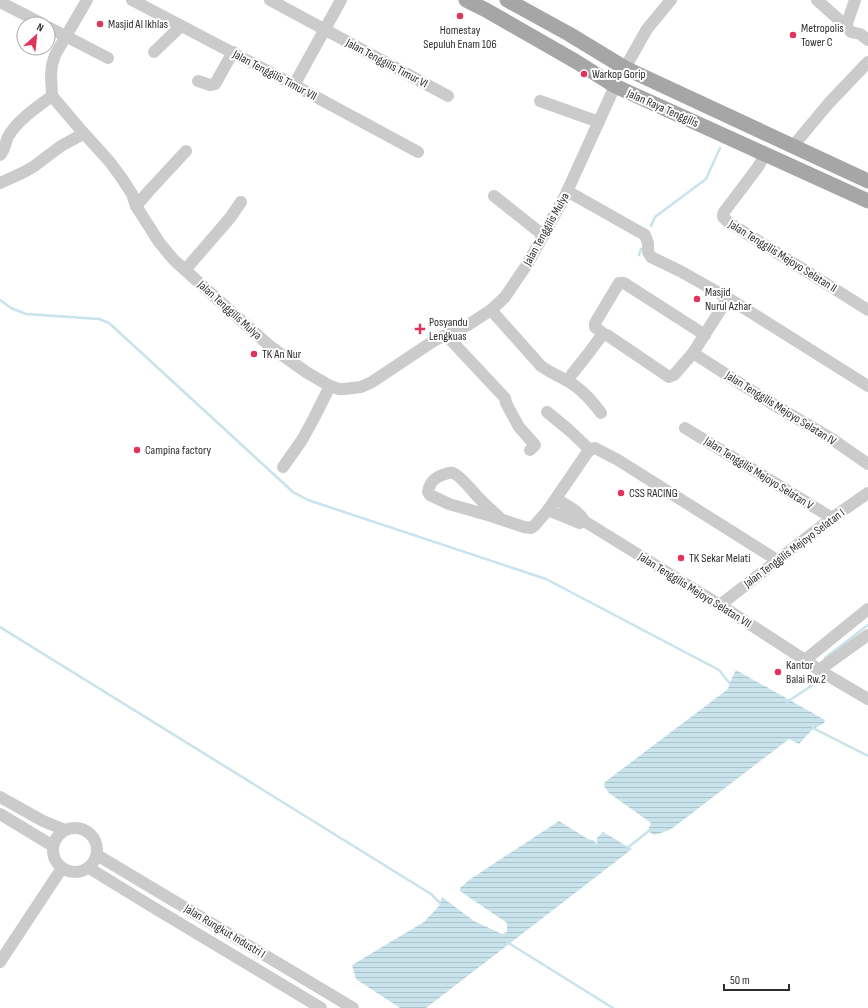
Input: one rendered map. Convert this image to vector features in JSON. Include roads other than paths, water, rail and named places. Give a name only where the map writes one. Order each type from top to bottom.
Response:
[{"type":"main road","name":"Jalan Raya Tenggilis","points":[[466,0],[489,5],[558,52],[615,86],[868,201]]},
{"type":"main road","name":"Jalan Raya Tenggilis","points":[[507,0],[569,34],[625,68],[868,181]]},
{"type":"street","points":[[0,155],[4,150],[8,136],[14,128],[33,110],[52,96],[51,75],[55,55],[87,0]]},
{"type":"street","name":"Jalan Tenggilis Timur VII","points":[[132,0],[233,52],[418,152]]},
{"type":"street","name":"Jalan Tenggilis Timur VI","points":[[270,0],[448,96]]},
{"type":"street","points":[[294,85],[341,0]]},
{"type":"street","points":[[625,68],[647,30],[671,0]]},
{"type":"street","points":[[817,0],[852,33],[860,34],[868,40]]},
{"type":"street","points":[[846,26],[855,0]]},
{"type":"street","points":[[0,2],[27,16]]},
{"type":"street","points":[[154,52],[181,26]]},
{"type":"street","points":[[56,31],[108,58]]},
{"type":"street","points":[[198,81],[210,85],[215,84],[233,52]]},
{"type":"street","points":[[793,146],[828,103],[868,62]]},
{"type":"street","name":"Jalan Tenggilis Mulya","points":[[52,96],[83,134],[109,161],[121,177],[132,194],[136,206],[159,242],[173,259],[272,347],[306,372],[330,386],[344,389],[361,387],[372,382],[435,340],[468,325],[491,310],[505,297],[517,280],[567,191],[615,86]]},
{"type":"street","points":[[540,101],[599,122]]},
{"type":"street","points":[[0,182],[33,167],[61,146],[83,134]]},
{"type":"street","points":[[136,206],[186,151]]},
{"type":"street","name":"Jalan Tenggilis Mejoyo Selatan II","points":[[765,154],[758,167],[724,212],[723,217],[728,222],[868,310]]},
{"type":"street","points":[[567,191],[645,236],[648,243],[648,252],[651,257],[680,271],[728,298],[868,386]]},
{"type":"street","points":[[494,196],[543,235]]},
{"type":"street","points":[[185,270],[230,218],[241,202]]},
{"type":"street","points":[[705,335],[624,283],[619,283],[596,323],[596,327],[604,335],[607,335],[669,377],[677,372],[693,353],[705,335],[728,298]]},
{"type":"street","points":[[491,310],[541,366],[574,385],[583,392],[590,398],[601,413]]},
{"type":"street","points":[[446,334],[505,398],[506,403],[519,427],[535,445],[530,450]]},
{"type":"street","points":[[572,374],[602,335],[604,335]]},
{"type":"street","name":"Jalan Tenggilis Mejoyo Selatan IV","points":[[693,353],[771,403],[832,439],[868,464]]},
{"type":"street","points":[[283,467],[302,440],[330,386]]},
{"type":"street","points":[[547,412],[590,450]]},
{"type":"street","name":"Jalan Tenggilis Mejoyo Selatan V","points":[[685,428],[832,518]]},
{"type":"street","points":[[501,519],[454,474],[442,474],[432,482],[429,487],[428,492],[430,495],[449,504],[501,519],[524,528],[530,528],[534,526],[548,510],[590,450],[593,448],[618,460],[777,560]]},
{"type":"street","name":"Jalan Tenggilis Mejoyo Selatan I","points":[[720,605],[832,518],[868,493]]},
{"type":"street","name":"Jalan Tenggilis Mejoyo Selatan VII","points":[[556,499],[582,517],[584,521],[720,605],[819,670],[868,698]]},
{"type":"street","name":"Jalan Tenggilis Mejoyo Selatan VII","points":[[548,510],[580,523],[584,521]]},
{"type":"street","points":[[805,660],[868,609]]},
{"type":"street","points":[[819,670],[868,635]]},
{"type":"street","points":[[0,797],[43,821],[65,830]]},
{"type":"street","points":[[0,814],[53,846]]},
{"type":"street","points":[[73,827],[81,828],[88,831],[93,836],[98,848],[98,854],[89,868],[76,872],[68,871],[56,862],[53,854],[53,846],[59,834],[65,830],[73,827]]},
{"type":"street","name":"Jalan Rungkut Industri I","points":[[98,854],[353,1008]]},
{"type":"street","points":[[0,962],[62,868]]},
{"type":"street","name":"Jalan Rungkut Industri I","points":[[89,868],[322,1008]]},
{"type":"water","points":[[736,670],[825,720],[824,723],[812,730],[799,744],[789,739],[670,830],[654,835],[648,831],[651,823],[609,793],[604,786],[605,782],[728,689]]},
{"type":"water","points":[[559,821],[588,839],[593,840],[597,844],[597,838],[603,832],[632,849],[426,1008],[400,1008],[356,979],[352,965],[424,922],[439,906],[442,897],[474,921],[502,934],[507,932],[507,923],[460,891],[460,888],[469,880]]},
{"type":"waterway","points":[[651,226],[655,217],[706,179],[720,148]]},
{"type":"waterway","points":[[639,255],[641,249]]},
{"type":"waterway","points":[[0,300],[11,308],[26,314],[99,319],[109,323],[293,492],[308,500],[546,579],[719,670],[731,685]]},
{"type":"waterway","points":[[825,658],[868,625]]},
{"type":"waterway","points":[[0,627],[431,894],[441,904]]},
{"type":"waterway","points":[[787,702],[823,678]]},
{"type":"waterway","points":[[813,728],[868,756]]},
{"type":"waterway","points":[[626,849],[650,830]]},
{"type":"waterway","points":[[507,942],[613,1008]]},
{"type":"place","name":"Homestay Sepuluh Enam 106","points":[[460,16]]},
{"type":"place","name":"Masjid Al Ikhlas","points":[[100,24]]},
{"type":"place","name":"Metropolis Tower C","points":[[793,35]]},
{"type":"place","name":"Warkop Gorip","points":[[584,74]]},
{"type":"place","name":"Masjid Nurul Azhar","points":[[697,299]]},
{"type":"place","name":"Posyandu Lengkuas","points":[[420,329]]},
{"type":"place","name":"TK An Nur","points":[[254,354]]},
{"type":"place","name":"Campina factory","points":[[137,450]]},
{"type":"place","name":"CSS RACING","points":[[621,493]]},
{"type":"place","name":"TK Sekar Melati","points":[[681,558]]},
{"type":"place","name":"Kantor Balai Rw.2","points":[[778,672]]}]
